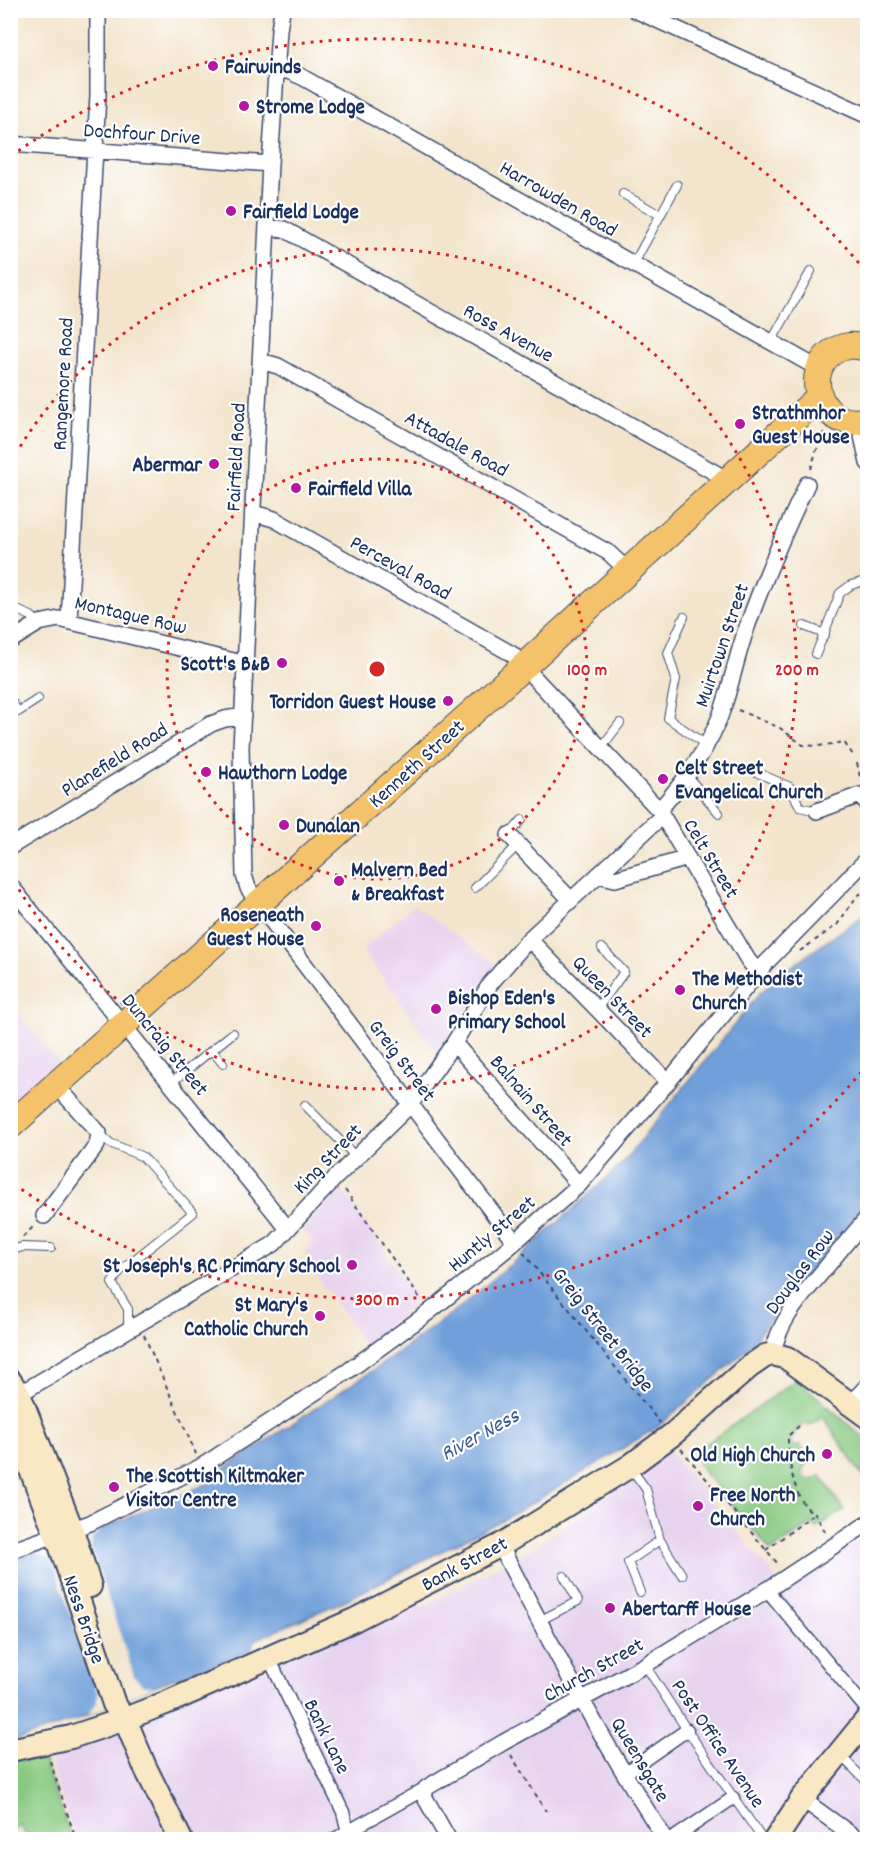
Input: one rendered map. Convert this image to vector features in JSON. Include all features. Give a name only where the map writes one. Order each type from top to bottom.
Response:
[{"type":"highway","points":[[863,421],[845,421],[835,417],[825,408],[816,384],[819,369],[826,358],[838,349],[851,345],[867,348]]},
{"type":"highway","name":"Kenneth Street","points":[[10,1126],[524,666],[819,397]]},
{"type":"main road","points":[[773,1354],[787,1358],[859,1410]]},
{"type":"main road","name":"Bank Street","points":[[10,1750],[44,1744],[122,1707],[270,1658],[354,1620],[501,1545],[630,1466],[661,1435],[765,1356],[773,1354]]},
{"type":"main road","points":[[13,1389],[65,1537]]},
{"type":"main road","points":[[10,1416],[65,1537]]},
{"type":"main road","name":"Ness Bridge","points":[[65,1537],[122,1707],[145,1767],[181,1839]]},
{"type":"main road","points":[[775,1839],[802,1799],[867,1718]]},
{"type":"street","name":"Rangemore Road","points":[[69,620],[98,95],[98,10]]},
{"type":"street","name":"Fairfield Road","points":[[258,903],[248,888],[244,875],[241,782],[270,164],[282,10]]},
{"type":"street","points":[[635,10],[867,116]]},
{"type":"street","name":"Harrowden Road","points":[[276,70],[302,76],[819,369]]},
{"type":"street","name":"Dochfour Drive","points":[[10,144],[270,164]]},
{"type":"street","name":"Ross Avenue","points":[[267,227],[284,229],[728,480]]},
{"type":"street","name":"Attadale Road","points":[[261,361],[270,362],[609,553],[628,571]]},
{"type":"street","points":[[863,421],[867,463]]},
{"type":"street","name":"Muirtown Street","points":[[598,875],[661,813],[688,777],[706,745],[725,704],[747,627],[775,554],[807,484]]},
{"type":"street","name":"Perceval Road","points":[[253,513],[274,519],[492,641],[512,654],[524,666]]},
{"type":"street","name":"Montague Row","points":[[10,640],[39,623],[49,620],[69,620],[246,664]]},
{"type":"street","name":"Celt Street","points":[[524,666],[661,813],[748,960],[758,972]]},
{"type":"street","name":"Planefield Road","points":[[10,847],[211,724],[243,716]]},
{"type":"street","points":[[817,811],[864,799]]},
{"type":"street","points":[[514,840],[571,900]]},
{"type":"street","points":[[598,875],[615,879],[688,858]]},
{"type":"street","name":"Huntly Street","points":[[10,1551],[65,1537],[202,1466],[348,1371],[519,1247],[579,1185],[668,1082],[758,972],[867,858]]},
{"type":"street","name":"King Street","points":[[13,1389],[134,1328],[266,1251],[356,1157],[410,1105],[454,1043],[490,984],[528,939],[598,875]]},
{"type":"street","name":"Duncraig Street","points":[[10,885],[288,1229]]},
{"type":"street","name":"Greig Street","points":[[258,903],[519,1247]]},
{"type":"street","name":"Queen Street","points":[[528,939],[668,1082]]},
{"type":"street","name":"Balnain Street","points":[[454,1043],[579,1185]]},
{"type":"street","points":[[44,1216],[97,1145],[99,1133],[57,1085]]},
{"type":"street","name":"Douglas Row","points":[[773,1354],[775,1341],[795,1305],[867,1217]]},
{"type":"street","points":[[859,1410],[867,1385]]},
{"type":"street","name":"Church Street","points":[[333,1839],[349,1835],[504,1742],[645,1665],[766,1590],[867,1523]]},
{"type":"street","name":"Queensgate","points":[[501,1545],[581,1700],[624,1774],[669,1839]]},
{"type":"street","points":[[766,1590],[867,1711]]},
{"type":"street","name":"Bank Lane","points":[[270,1658],[343,1812],[349,1835]]},
{"type":"street","points":[[624,1774],[687,1730]]},
{"type":"street","points":[[426,1788],[424,1796],[449,1839]]},
{"type":"street","points":[[669,1839],[733,1798]]},
{"type":"street","points":[[802,1799],[859,1839]]},
{"type":"lane","points":[[633,265],[677,185]]},
{"type":"lane","points":[[623,194],[660,215]]},
{"type":"lane","points":[[771,342],[811,271]]},
{"type":"lane","points":[[816,654],[840,593],[851,585],[867,580]]},
{"type":"lane","points":[[10,607],[31,616],[39,623]]},
{"type":"lane","points":[[684,617],[668,653],[676,679],[668,718],[706,745]]},
{"type":"lane","points":[[804,626],[825,634]]},
{"type":"lane","points":[[10,699],[18,711],[38,699]]},
{"type":"lane","points":[[601,748],[620,723]]},
{"type":"lane","points":[[756,772],[790,788],[800,807],[817,811]]},
{"type":"lane","points":[[688,777],[719,813]]},
{"type":"lane","points":[[475,888],[514,840],[522,820]]},
{"type":"lane","points":[[597,1009],[624,972],[602,948]]},
{"type":"lane","points":[[171,1083],[233,1033]]},
{"type":"lane","points":[[212,1050],[223,1064]]},
{"type":"lane","points":[[304,1105],[356,1157]]},
{"type":"lane","points":[[99,1133],[110,1143],[143,1157],[193,1213],[120,1271],[112,1283],[128,1309],[134,1328]]},
{"type":"lane","points":[[10,1251],[22,1247],[51,1248]]},
{"type":"lane","points":[[630,1466],[646,1488],[660,1540],[682,1575]]},
{"type":"lane","points":[[640,1592],[628,1562],[660,1540]]},
{"type":"lane","points":[[539,1621],[578,1601],[564,1576]]},
{"type":"lane","name":"Post Office Avenue","points":[[645,1665],[733,1798],[763,1839]]},
{"type":"lane","points":[[839,1754],[867,1783]]},
{"type":"path","points":[[725,704],[780,728],[803,744],[819,746],[844,742],[853,755]]},
{"type":"path","points":[[857,763],[864,799]]},
{"type":"path","points":[[794,955],[837,926],[857,896],[867,889]]},
{"type":"path","points":[[336,1178],[429,1312]]},
{"type":"path","points":[[19,1241],[44,1216]]},
{"type":"path","name":"Greig Street Bridge","points":[[519,1247],[661,1435]]},
{"type":"path","points":[[134,1328],[202,1466]]},
{"type":"path","points":[[799,1426],[789,1436],[791,1470],[803,1503],[809,1511],[815,1513],[827,1535]]},
{"type":"path","points":[[661,1435],[667,1452],[677,1444],[787,1576]]},
{"type":"path","points":[[766,1550],[815,1513]]},
{"type":"path","points":[[504,1742],[546,1811]]},
{"type":"path","points":[[44,1744],[76,1839]]},
{"type":"shaded area","name":"Bishop Eden's Primary School","points":[[414,905],[497,965],[437,1053],[362,949]]},
{"type":"shaded area","points":[[10,1004],[58,1063],[11,1108],[10,1108]]},
{"type":"shaded area","name":"St Joseph's RC Primary School","points":[[338,1189],[348,1198],[415,1297],[411,1300],[414,1306],[385,1327],[388,1332],[368,1346],[362,1343],[328,1290],[326,1291],[305,1254],[313,1241],[302,1230]]},
{"type":"shaded area","points":[[669,1451],[780,1582],[867,1527],[867,1839],[76,1839],[44,1744],[354,1620],[426,1605],[543,1542]]},
{"type":"green space","points":[[797,1379],[867,1441],[867,1474],[863,1477],[823,1417],[795,1431],[790,1440],[795,1447],[800,1445],[811,1461],[804,1466],[802,1474],[806,1479],[813,1480],[820,1475],[844,1510],[816,1528],[812,1524],[771,1551],[700,1467],[695,1452]]},
{"type":"green space","points":[[37,1758],[44,1762],[72,1839],[45,1839],[24,1833],[21,1825],[11,1832],[11,1761]]},
{"type":"water","name":"River Ness","points":[[867,913],[867,1201],[744,1352],[658,1427],[514,1514],[346,1600],[254,1640],[251,1651],[154,1686],[82,1718],[14,1741],[11,1733],[11,1560],[87,1534],[211,1482],[210,1478],[384,1363],[460,1307],[522,1255],[620,1166],[760,993],[792,966]]},
{"type":"pier","points":[[101,1529],[92,1538],[91,1547],[134,1676],[143,1686],[154,1686],[88,1715],[97,1703],[97,1692],[53,1563],[48,1557],[36,1553]]},
{"type":"place","name":"Fairwinds","points":[[213,66]]},
{"type":"place","name":"Strome Lodge","points":[[244,106]]},
{"type":"place","name":"Fairfield Lodge","points":[[231,211]]},
{"type":"place","name":"Strathmhor Guest House","points":[[740,424]]},
{"type":"place","name":"Abermar","points":[[214,464]]},
{"type":"place","name":"Fairfield Villa","points":[[296,488]]},
{"type":"place","name":"Scott's B&B","points":[[282,663]]},
{"type":"place","name":"Torridon Guest House","points":[[448,701]]},
{"type":"place","name":"Hawthorn Lodge","points":[[206,772]]},
{"type":"place","name":"Celt Street Evangelical Church","points":[[663,779]]},
{"type":"place","name":"Dunalan","points":[[284,825]]},
{"type":"place","name":"Malvern Bed & Breakfast","points":[[339,881]]},
{"type":"place","name":"Roseneath Guest House","points":[[316,926]]},
{"type":"place","name":"The Methodist Church","points":[[680,990]]},
{"type":"place","name":"Bishop Eden's Primary School","points":[[436,1009]]},
{"type":"place","name":"St Joseph's RC Primary School","points":[[352,1265]]},
{"type":"place","name":"St Mary's Catholic Church","points":[[320,1316]]},
{"type":"place","name":"Old High Church","points":[[827,1454]]},
{"type":"place","name":"The Scottish Kiltmaker Visitor Centre","points":[[114,1487]]},
{"type":"place","name":"Free North Church","points":[[698,1506]]},
{"type":"place","name":"Abertarff House","points":[[610,1608]]}]
